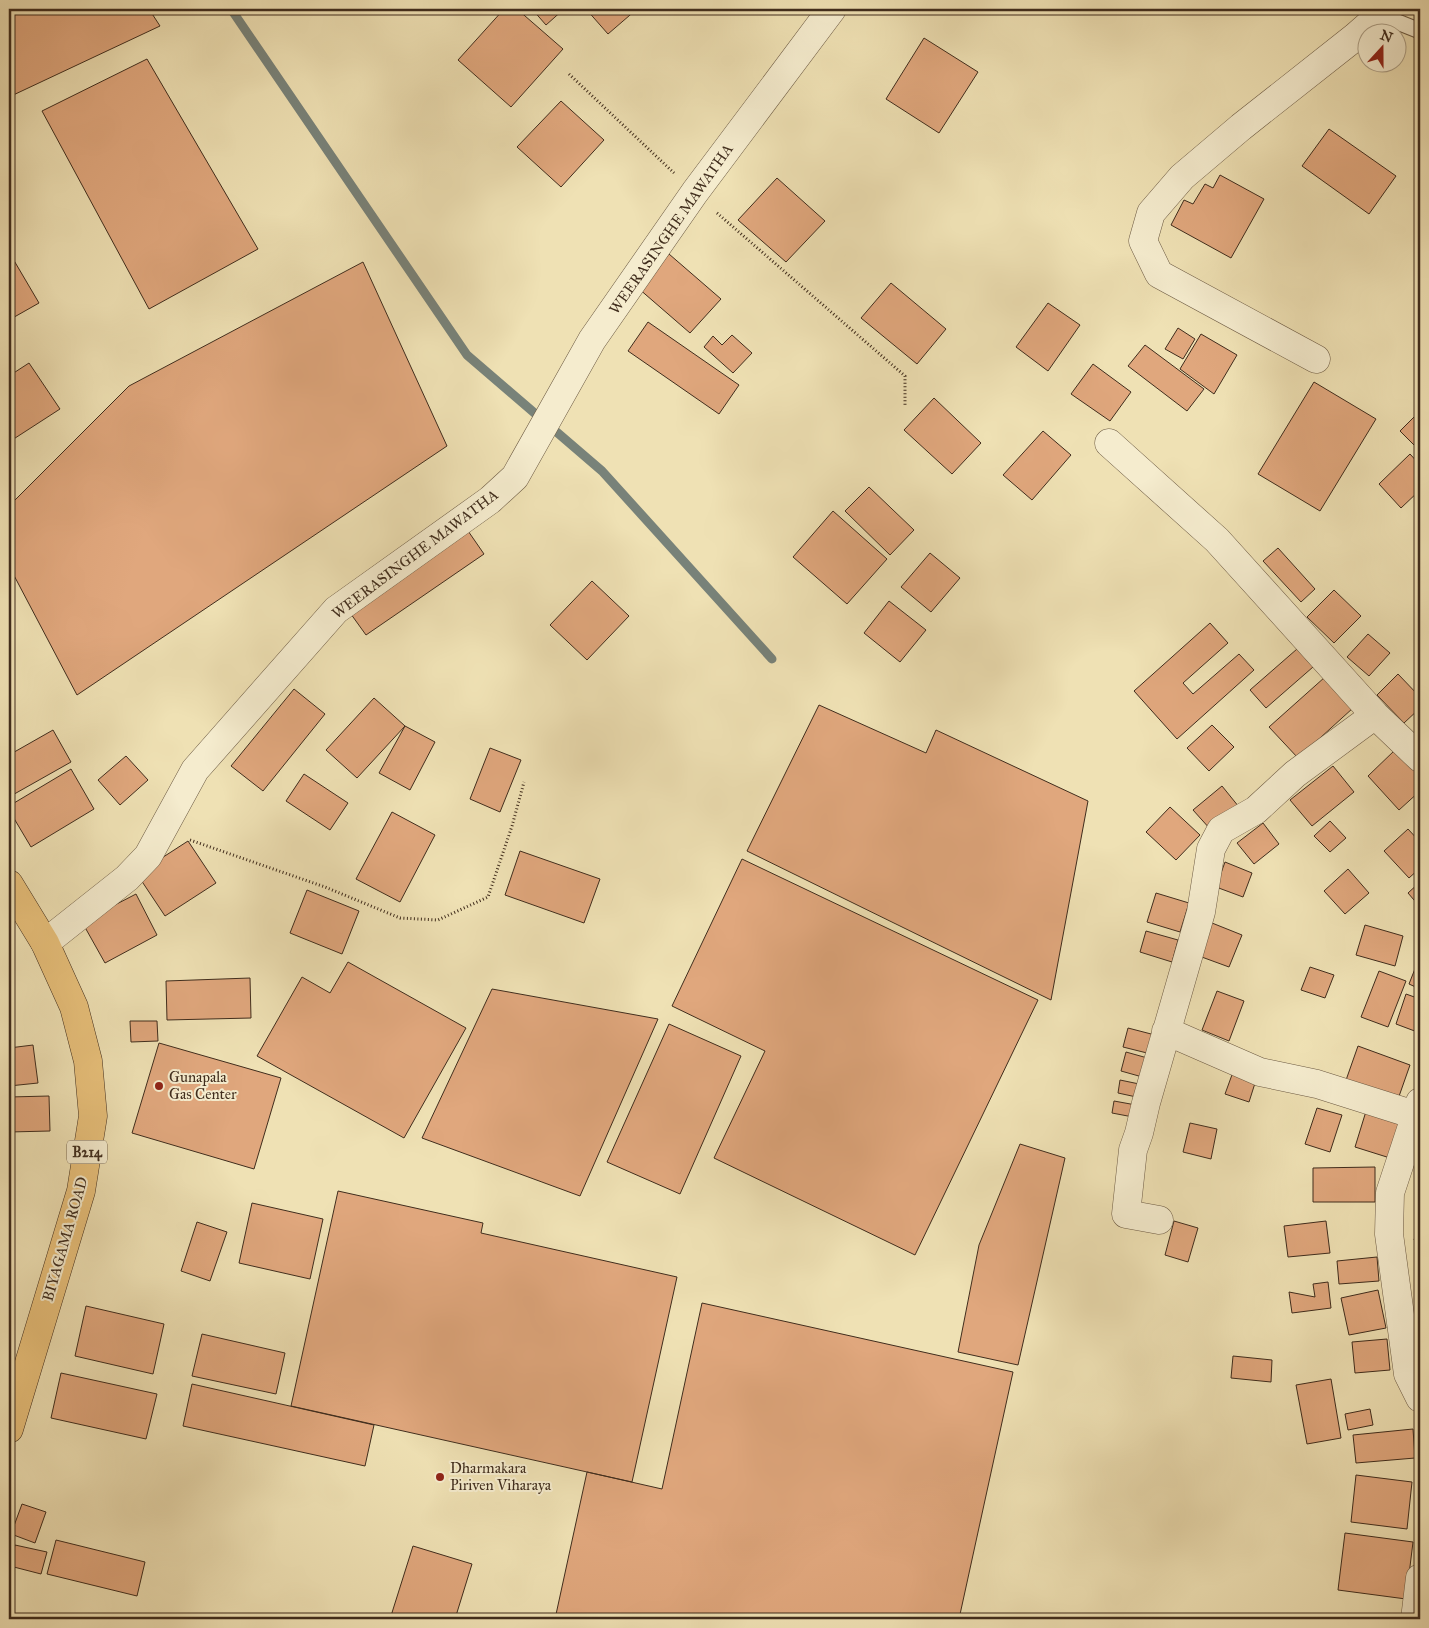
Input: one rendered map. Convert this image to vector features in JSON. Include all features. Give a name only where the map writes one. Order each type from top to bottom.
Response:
[{"type":"main road","name":"BIYAGAMA ROAD","points":[[9,884],[45,943],[74,1007],[88,1061],[93,1116],[81,1192],[10,1420]]},
{"type":"street","name":"WEERASINGHE MAWATHA","points":[[45,943],[127,878],[148,856],[195,770],[336,610],[490,500],[515,477],[592,340],[695,192],[832,9]]},
{"type":"street","points":[[1316,359],[1159,274],[1143,241],[1151,213],[1182,177],[1384,12]]},
{"type":"street","points":[[1109,443],[1217,540],[1375,715],[1420,758]]},
{"type":"street","points":[[1159,1220],[1126,1214],[1133,1150],[1201,912],[1211,850],[1221,830],[1256,810],[1295,774],[1375,715]]},
{"type":"street","points":[[1166,1031],[1260,1072],[1418,1108],[1390,1192],[1389,1234],[1408,1374],[1420,1398]]},
{"type":"street","points":[[1415,1619],[1420,1578]]},
{"type":"lane","points":[[1384,12],[1420,31]]},
{"type":"path","points":[[569,74],[718,214],[905,376],[905,406]]},
{"type":"path","points":[[161,830],[325,887],[400,918],[438,920],[488,897],[512,826],[524,782]]},
{"type":"building","points":[[9,9],[149,9],[160,26],[9,97]]},
{"type":"building","points":[[504,9],[517,9],[563,49],[511,107],[458,60]]},
{"type":"building","points":[[532,9],[564,9],[546,25]]},
{"type":"building","points":[[586,9],[637,9],[608,34]]},
{"type":"building","points":[[924,38],[978,72],[939,133],[886,99]]},
{"type":"building","points":[[147,59],[258,249],[149,309],[42,111]]},
{"type":"building","points":[[561,101],[604,140],[561,187],[517,147]]},
{"type":"building","points":[[1329,129],[1396,176],[1369,214],[1302,166]]},
{"type":"building","points":[[1220,175],[1264,199],[1231,258],[1171,225],[1184,200],[1193,204],[1205,184],[1213,188]]},
{"type":"building","points":[[777,178],[825,221],[786,262],[738,220]]},
{"type":"building","points":[[9,252],[39,303],[9,320]]},
{"type":"building","points":[[669,254],[721,299],[690,333],[638,288]]},
{"type":"building","points":[[363,262],[447,446],[77,695],[9,566],[9,506],[129,386]]},
{"type":"building","points":[[891,283],[946,329],[917,364],[861,318]]},
{"type":"building","points":[[1048,303],[1080,325],[1048,371],[1016,347]]},
{"type":"building","points":[[648,322],[739,385],[719,414],[628,351]]},
{"type":"building","points":[[1178,328],[1195,339],[1183,359],[1165,349]]},
{"type":"building","points":[[1201,334],[1237,355],[1214,394],[1180,369]]},
{"type":"building","points":[[732,335],[752,353],[733,373],[704,347],[713,336],[722,345]]},
{"type":"building","points":[[1145,345],[1204,389],[1187,411],[1128,366]]},
{"type":"building","points":[[29,363],[60,409],[9,442],[9,376]]},
{"type":"building","points":[[1093,364],[1131,392],[1110,421],[1071,394]]},
{"type":"building","points":[[1314,382],[1376,419],[1320,511],[1258,474]]},
{"type":"building","points":[[934,398],[981,443],[952,474],[904,430]]},
{"type":"building","points":[[1420,411],[1420,451],[1400,431]]},
{"type":"building","points":[[1043,431],[1071,455],[1032,500],[1003,475]]},
{"type":"building","points":[[1410,454],[1420,465],[1420,490],[1401,508],[1379,484]]},
{"type":"building","points":[[869,487],[914,530],[890,555],[845,511]]},
{"type":"building","points":[[833,511],[887,559],[847,604],[793,557]]},
{"type":"building","points":[[466,528],[484,554],[366,635],[348,610]]},
{"type":"building","points":[[1278,548],[1315,589],[1301,602],[1263,561]]},
{"type":"building","points":[[930,553],[960,578],[931,612],[901,587]]},
{"type":"building","points":[[592,581],[629,616],[587,660],[550,625]]},
{"type":"building","points":[[1334,590],[1361,616],[1334,643],[1307,617]]},
{"type":"building","points":[[889,601],[926,630],[900,662],[864,633]]},
{"type":"building","points":[[1210,623],[1228,643],[1183,683],[1193,694],[1239,654],[1254,670],[1177,739],[1134,691]]},
{"type":"building","points":[[1368,634],[1390,653],[1369,676],[1347,657]]},
{"type":"building","points":[[1297,649],[1313,667],[1266,708],[1250,690]]},
{"type":"building","points":[[1398,674],[1420,697],[1420,708],[1404,723],[1377,695]]},
{"type":"building","points":[[1325,677],[1353,708],[1298,758],[1269,727]]},
{"type":"building","points":[[294,689],[325,714],[263,791],[231,766]]},
{"type":"building","points":[[374,698],[405,726],[357,778],[326,750]]},
{"type":"building","points":[[819,705],[926,753],[936,730],[1088,801],[1051,1000],[747,851]]},
{"type":"building","points":[[1212,725],[1234,747],[1209,771],[1187,748]]},
{"type":"building","points":[[405,726],[435,742],[410,790],[379,773]]},
{"type":"building","points":[[53,730],[71,762],[9,797],[9,755]]},
{"type":"building","points":[[490,748],[521,760],[500,812],[470,799]]},
{"type":"building","points":[[1395,750],[1420,777],[1420,791],[1399,810],[1368,776]]},
{"type":"building","points":[[126,756],[148,780],[120,805],[98,780]]},
{"type":"building","points":[[1333,766],[1354,792],[1312,826],[1290,800]]},
{"type":"building","points":[[71,769],[94,809],[31,847],[9,810],[9,806]]},
{"type":"building","points":[[304,774],[348,803],[330,830],[286,801]]},
{"type":"building","points":[[1222,786],[1239,807],[1211,830],[1193,810]]},
{"type":"building","points":[[1170,807],[1200,835],[1176,860],[1146,832]]},
{"type":"building","points":[[392,812],[435,835],[400,902],[356,879]]},
{"type":"building","points":[[1330,821],[1346,838],[1330,852],[1314,836]]},
{"type":"building","points":[[1263,823],[1279,844],[1254,864],[1237,843]]},
{"type":"building","points":[[1408,829],[1420,842],[1420,868],[1409,878],[1384,851]]},
{"type":"building","points":[[188,841],[216,883],[165,916],[137,874]]},
{"type":"building","points":[[520,851],[600,879],[584,923],[505,895]]},
{"type":"building","points":[[742,859],[1038,1000],[915,1255],[714,1158],[765,1051],[672,1006]]},
{"type":"building","points":[[1225,862],[1252,873],[1243,897],[1216,887]]},
{"type":"building","points":[[1348,869],[1369,893],[1345,914],[1324,891]]},
{"type":"building","points":[[1420,882],[1420,907],[1408,893]]},
{"type":"building","points":[[307,890],[359,911],[342,954],[290,933]]},
{"type":"building","points":[[1156,893],[1189,903],[1180,932],[1147,922]]},
{"type":"building","points":[[136,894],[157,935],[105,963],[82,922]]},
{"type":"building","points":[[1212,923],[1242,935],[1229,967],[1199,956]]},
{"type":"building","points":[[1365,925],[1403,936],[1395,966],[1356,955]]},
{"type":"building","points":[[1146,931],[1178,940],[1172,962],[1140,952]]},
{"type":"building","points":[[1420,956],[1420,989],[1409,984]]},
{"type":"building","points":[[348,962],[466,1028],[404,1138],[257,1056],[302,977],[330,993]]},
{"type":"building","points":[[1310,967],[1334,975],[1325,998],[1301,990]]},
{"type":"building","points":[[1379,971],[1406,981],[1388,1027],[1361,1017]]},
{"type":"building","points":[[250,978],[251,1018],[167,1020],[166,981]]},
{"type":"building","points":[[492,989],[658,1019],[580,1196],[422,1138]]},
{"type":"building","points":[[1217,991],[1244,1001],[1229,1041],[1202,1030]]},
{"type":"building","points":[[1406,994],[1420,999],[1420,1033],[1396,1024]]},
{"type":"building","points":[[130,1021],[157,1021],[158,1041],[131,1042]]},
{"type":"building","points":[[669,1024],[741,1056],[680,1194],[607,1162]]},
{"type":"building","points":[[1128,1028],[1155,1035],[1151,1054],[1123,1047]]},
{"type":"building","points":[[159,1043],[281,1078],[254,1169],[132,1133]]},
{"type":"building","points":[[33,1045],[38,1083],[9,1086],[9,1048]]},
{"type":"building","points":[[1358,1046],[1410,1065],[1397,1102],[1345,1083]]},
{"type":"building","points":[[1126,1052],[1151,1059],[1146,1078],[1121,1071]]},
{"type":"building","points":[[1233,1072],[1256,1080],[1249,1102],[1225,1094]]},
{"type":"building","points":[[1120,1080],[1144,1085],[1141,1098],[1118,1093]]},
{"type":"building","points":[[49,1096],[50,1131],[9,1132],[9,1097]]},
{"type":"building","points":[[1114,1101],[1136,1105],[1133,1117],[1112,1113]]},
{"type":"building","points":[[1317,1108],[1342,1115],[1330,1152],[1305,1144]]},
{"type":"building","points":[[1367,1108],[1402,1118],[1390,1158],[1355,1147]]},
{"type":"building","points":[[1190,1123],[1217,1129],[1211,1159],[1183,1152]]},
{"type":"building","points":[[1020,1144],[1065,1158],[1018,1365],[958,1352],[979,1245]]},
{"type":"building","points":[[1375,1167],[1375,1202],[1313,1202],[1313,1168]]},
{"type":"building","points":[[338,1191],[483,1223],[481,1233],[677,1277],[632,1482],[291,1406]]},
{"type":"building","points":[[252,1203],[323,1219],[310,1279],[239,1263]]},
{"type":"building","points":[[1420,1220],[1420,1242],[1414,1240]]},
{"type":"building","points":[[1174,1221],[1198,1228],[1188,1262],[1165,1255]]},
{"type":"building","points":[[1326,1221],[1330,1253],[1288,1257],[1284,1226]]},
{"type":"building","points":[[197,1222],[227,1232],[210,1281],[181,1271]]},
{"type":"building","points":[[1377,1257],[1379,1281],[1339,1284],[1337,1261]]},
{"type":"building","points":[[1328,1282],[1331,1308],[1292,1313],[1289,1292],[1315,1297],[1313,1284]]},
{"type":"building","points":[[1378,1290],[1386,1328],[1349,1335],[1341,1298]]},
{"type":"building","points":[[702,1303],[1013,1372],[959,1619],[555,1619],[587,1472],[662,1489]]},
{"type":"building","points":[[86,1306],[164,1324],[153,1374],[75,1356]]},
{"type":"building","points":[[202,1334],[285,1353],[276,1394],[192,1376]]},
{"type":"building","points":[[1387,1339],[1390,1370],[1355,1373],[1352,1342]]},
{"type":"building","points":[[1233,1356],[1272,1360],[1271,1382],[1231,1378]]},
{"type":"building","points":[[61,1373],[157,1394],[146,1439],[51,1418]]},
{"type":"building","points":[[1331,1379],[1341,1438],[1307,1444],[1296,1385]]},
{"type":"building","points":[[192,1384],[374,1425],[365,1466],[183,1426]]},
{"type":"building","points":[[1370,1409],[1373,1425],[1348,1430],[1345,1414]]},
{"type":"building","points":[[1413,1429],[1415,1458],[1356,1463],[1353,1435]]},
{"type":"building","points":[[1356,1475],[1412,1482],[1407,1529],[1351,1522]]},
{"type":"building","points":[[22,1504],[46,1512],[35,1543],[11,1534]]},
{"type":"building","points":[[1345,1533],[1413,1542],[1406,1599],[1338,1590]]},
{"type":"building","points":[[56,1540],[145,1562],[137,1596],[47,1574]]},
{"type":"building","points":[[15,1545],[47,1552],[41,1574],[10,1566]]},
{"type":"building","points":[[413,1546],[472,1564],[455,1619],[390,1619]]},
{"type":"waterway","points":[[231,9],[467,355],[602,471],[772,659]]},
{"type":"place","name":"Gunapala Gas Center","points":[[159,1086]]},
{"type":"place","name":"Dharmakara Piriven Viharaya","points":[[440,1477]]}]
